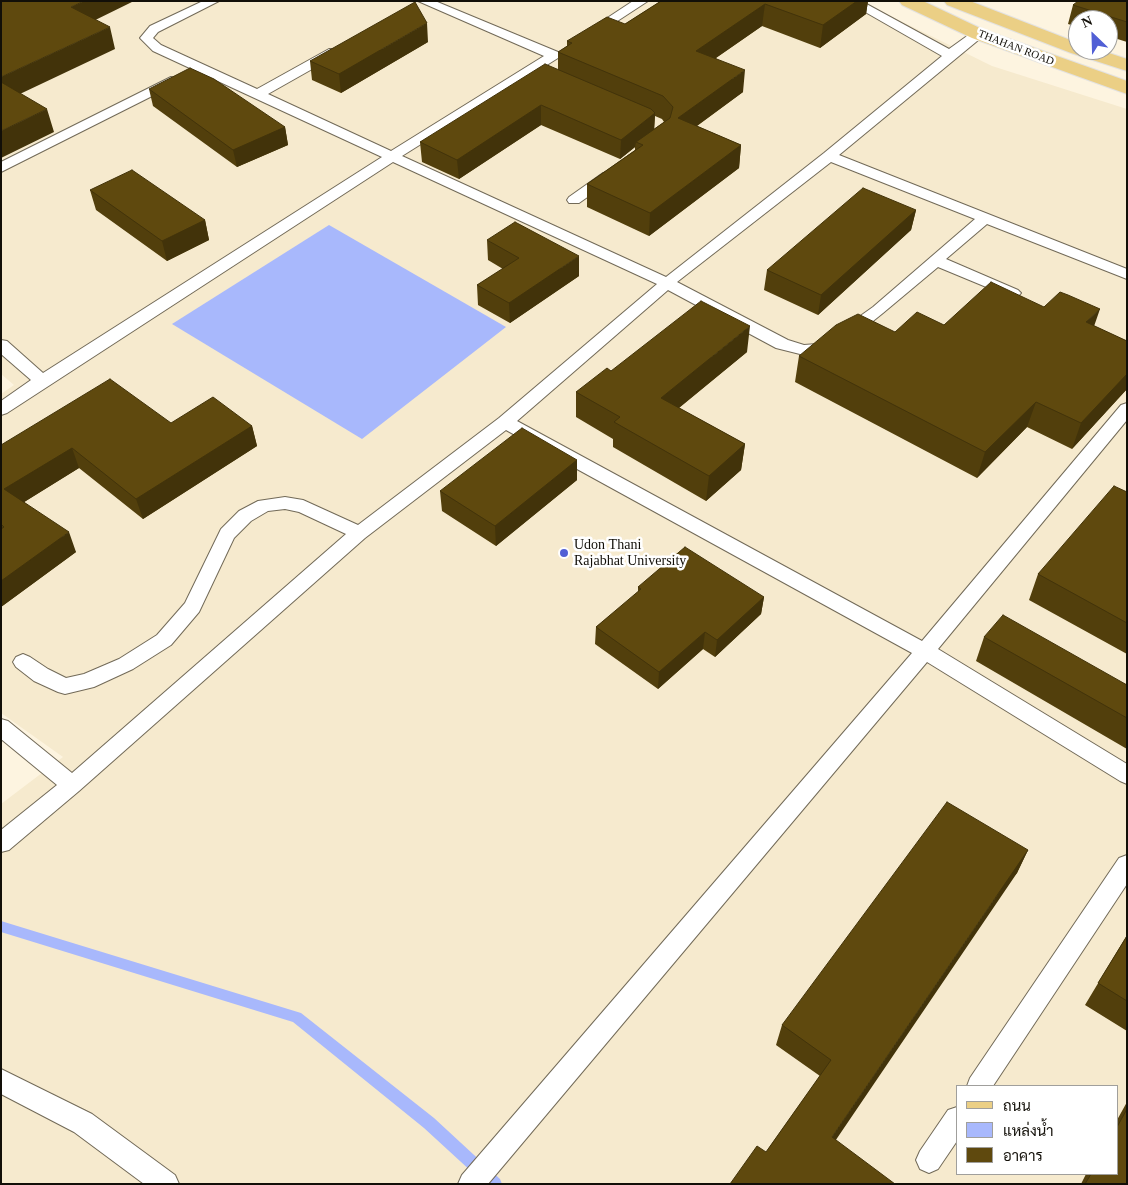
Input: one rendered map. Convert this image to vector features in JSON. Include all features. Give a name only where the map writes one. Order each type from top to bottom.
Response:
[{"type":"main road","name":"THAHAN ROAD","points":[[908,1],[978,34],[1127,88]]},
{"type":"main road","name":"THAHAN ROAD","points":[[953,1],[1068,44]]},
{"type":"main road","name":"THAHAN ROAD","points":[[1110,60],[1127,66]]},
{"type":"lane","points":[[213,1],[154,29],[146,38],[157,48],[667,283],[782,344],[804,350],[820,349],[841,338],[985,218]]},
{"type":"lane","points":[[578,40],[642,1]]},
{"type":"lane","points":[[852,1],[950,55]]},
{"type":"lane","points":[[1,409],[392,156],[558,53],[422,3]]},
{"type":"lane","points":[[1,843],[72,785],[359,533],[505,422],[667,283],[829,156],[978,34]]},
{"type":"lane","points":[[258,94],[341,48]]},
{"type":"lane","points":[[1,168],[198,67]]},
{"type":"lane","points":[[531,70],[549,77]]},
{"type":"lane","points":[[829,156],[1125,271]]},
{"type":"lane","points":[[574,200],[622,166]]},
{"type":"lane","points":[[936,260],[1026,299]]},
{"type":"lane","points":[[1,346],[42,381]]},
{"type":"lane","points":[[471,1184],[925,651],[1127,409]]},
{"type":"lane","points":[[505,422],[925,651],[1127,775]]},
{"type":"lane","points":[[23,662],[41,676],[65,686],[87,681],[126,664],[164,640],[192,607],[227,534],[244,516],[264,505],[285,503],[303,506],[359,533]]},
{"type":"lane","points":[[1,727],[72,785]]},
{"type":"lane","points":[[980,1085],[1127,865]]},
{"type":"lane","points":[[1,1081],[83,1123],[166,1184]]},
{"type":"lane","points":[[929,1160],[956,1120]]},
{"type":"shaded area","name":"Udon Thani Rajabhat University","points":[[1,1],[860,1],[992,66],[1127,109],[1127,1184],[1,1184],[1,804],[63,757],[1,713],[1,394],[14,385],[1,374]]},
{"type":"water","points":[[329,225],[506,327],[362,439],[172,324]]},
{"type":"building","points":[[1,1],[84,1],[71,7],[110,27],[1,77]]},
{"type":"building","points":[[661,1],[857,1],[823,25],[765,4],[696,51],[745,70],[678,118],[741,145],[650,213],[587,184],[643,145],[636,142],[670,118],[673,107],[663,96],[558,52],[572,43],[567,41],[607,17],[625,24]]},
{"type":"building","points":[[1078,1],[1127,1],[1127,22],[1118,19],[1118,10],[1089,10],[1073,5]]},
{"type":"building","points":[[415,2],[427,23],[339,74],[310,61]]},
{"type":"building","points":[[545,64],[651,109],[655,113],[621,140],[541,105],[457,160],[420,142]]},
{"type":"building","points":[[190,68],[214,79],[285,127],[233,150],[149,89]]},
{"type":"building","points":[[1,82],[47,109],[1,131]]},
{"type":"building","points":[[132,170],[205,220],[162,241],[90,190]]},
{"type":"building","points":[[863,188],[916,210],[821,295],[767,270]]},
{"type":"building","points":[[515,222],[579,256],[509,303],[477,285],[519,258],[487,240]]},
{"type":"building","points":[[991,282],[1044,307],[1060,292],[1068,295],[1100,309],[1086,322],[1127,341],[1127,374],[1081,423],[1036,402],[985,452],[799,356],[836,325],[858,314],[895,332],[917,312],[944,325]]},
{"type":"building","points":[[701,301],[750,326],[661,398],[745,444],[709,476],[614,422],[620,417],[576,392],[607,368],[611,371]]},
{"type":"building","points":[[110,379],[171,423],[213,397],[252,426],[136,499],[72,448],[4,489],[69,532],[1,581],[1,529],[4,527],[1,524],[1,445]]},
{"type":"building","points":[[522,428],[577,460],[495,526],[440,491]]},
{"type":"building","points":[[1114,486],[1127,492],[1127,623],[1038,574]]},
{"type":"building","points":[[685,547],[764,597],[717,640],[705,632],[659,672],[596,627],[641,589],[638,587]]},
{"type":"building","points":[[1003,615],[1127,685],[1127,718],[984,637]]},
{"type":"building","points":[[947,802],[1028,850],[832,1137],[895,1184],[730,1184],[757,1146],[766,1152],[831,1060],[782,1025]]},
{"type":"building","points":[[1127,936],[1127,1001],[1098,983]]},
{"type":"building","points":[[1127,1109],[1127,1184],[1085,1184],[1090,1175],[1118,1175],[1118,1125]]},
{"type":"waterway","points":[[1,926],[297,1017],[429,1123],[495,1184]]},
{"type":"place","name":"Udon Thani Rajabhat University","points":[[564,553]]}]
